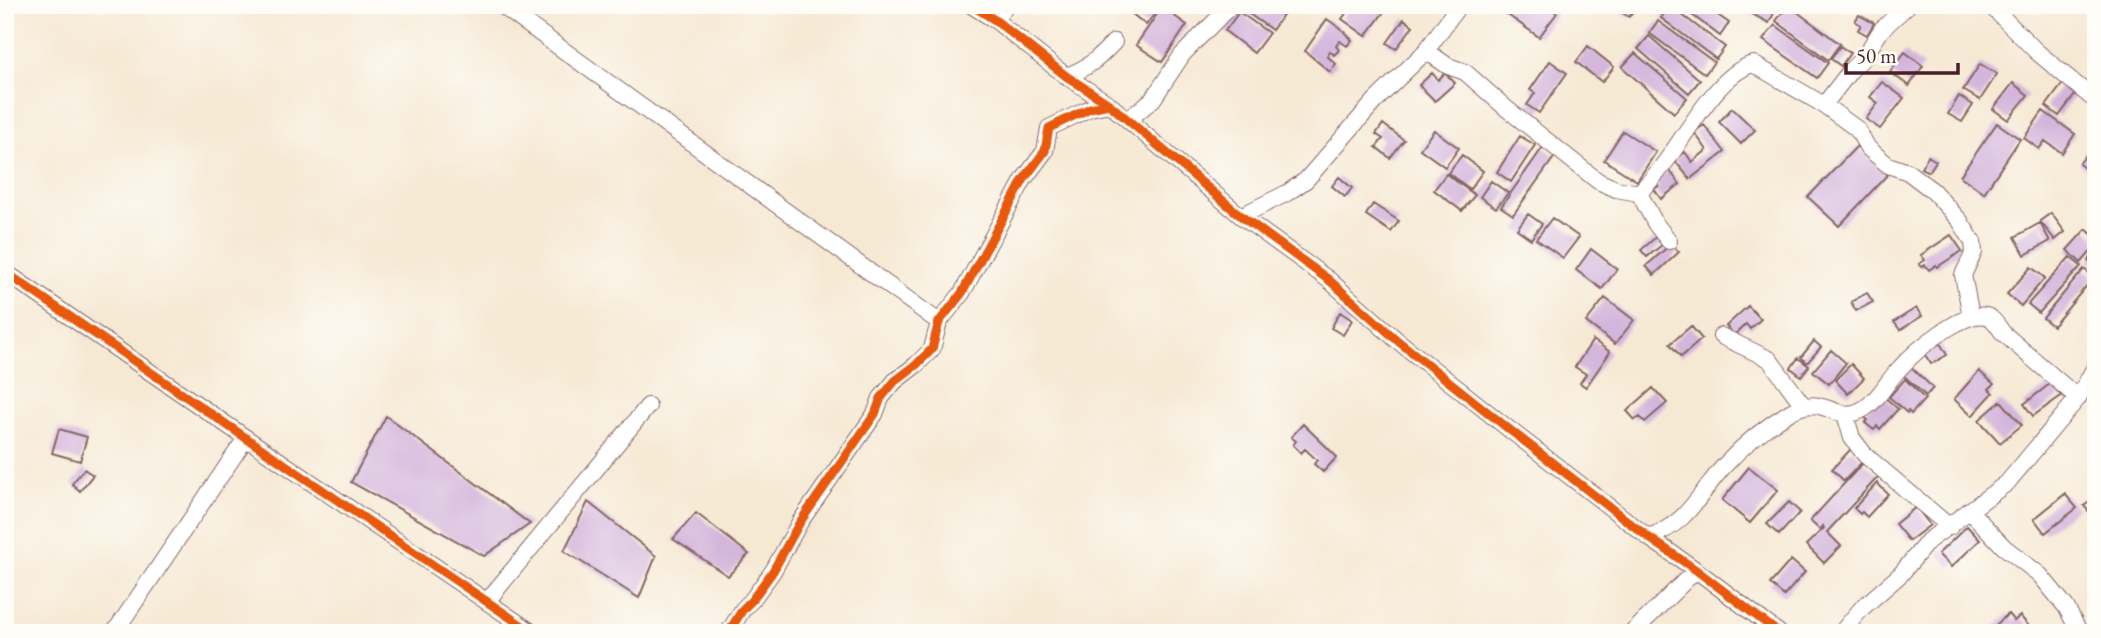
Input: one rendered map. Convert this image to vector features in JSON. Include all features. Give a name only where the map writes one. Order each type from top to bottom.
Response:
[{"type":"street","points":[[501,5],[939,322]]},
{"type":"street","points":[[971,5],[995,20],[1066,76],[1109,104],[1241,216],[1329,280],[1398,341],[1648,537],[1779,633]]},
{"type":"street","points":[[995,20],[1006,5]]},
{"type":"street","points":[[1128,120],[1153,99],[1182,55],[1231,5]]},
{"type":"street","points":[[1241,216],[1287,193],[1306,180],[1375,101],[1426,51],[1459,5]]},
{"type":"street","points":[[1824,105],[1864,57],[1882,29],[1908,5]]},
{"type":"street","points":[[1990,5],[2037,52],[2096,101]]},
{"type":"street","points":[[1066,76],[1095,62],[1114,42]]},
{"type":"street","points":[[1426,51],[1448,66],[1465,72],[1598,181],[1616,189],[1639,192]]},
{"type":"street","points":[[1639,192],[1662,167],[1729,77],[1742,67],[1753,64],[1824,105],[1857,129],[1868,148],[1888,165],[1908,172],[1933,191],[1959,221],[1973,242],[1974,252],[1963,275],[1971,316]]},
{"type":"street","points":[[728,633],[773,571],[800,522],[875,414],[881,398],[895,381],[932,349],[939,322],[962,293],[1024,179],[1045,151],[1049,128],[1090,108],[1109,104]]},
{"type":"street","points":[[1639,192],[1655,223],[1669,241]]},
{"type":"street","points":[[5,272],[533,633]]},
{"type":"street","points":[[1648,537],[1664,533],[1676,524],[1723,467],[1752,437],[1769,424],[1803,405],[1812,403],[1844,414],[1863,409],[1876,399],[1918,349],[1971,316],[1987,316],[1993,320],[2003,333],[2078,398]]},
{"type":"street","points":[[1721,336],[1769,359],[1803,405]]},
{"type":"street","points":[[1841,633],[1862,608],[1901,574],[1928,541],[2007,483],[2078,398],[2095,372]]},
{"type":"street","points":[[488,600],[648,405]]},
{"type":"street","points":[[1844,414],[1852,438],[1865,455],[1950,527]]},
{"type":"street","points":[[114,633],[246,438]]},
{"type":"street","points":[[1969,510],[2004,547],[2040,575],[2067,607],[2080,633]]},
{"type":"street","points":[[1632,633],[1696,570]]},
{"type":"building","points":[[1127,5],[1161,5],[1146,25],[1125,8]]},
{"type":"building","points":[[1162,5],[1180,5],[1173,14]]},
{"type":"building","points":[[1244,5],[1282,5],[1287,9],[1272,30],[1242,9]]},
{"type":"building","points":[[1327,5],[1342,5],[1337,12]]},
{"type":"building","points":[[1352,5],[1382,5],[1386,9],[1366,36],[1342,19]]},
{"type":"building","points":[[1510,5],[1547,5],[1557,13],[1539,37],[1505,13]]},
{"type":"building","points":[[1637,5],[1629,17],[1613,7]]},
{"type":"building","points":[[1679,5],[1717,5],[1720,7],[1715,13],[1729,23],[1720,36]]},
{"type":"building","points":[[1735,5],[1778,5],[1769,23]]},
{"type":"building","points":[[1788,5],[1840,44],[1828,60],[1776,21]]},
{"type":"building","points":[[1670,6],[1725,47],[1716,59],[1661,18]]},
{"type":"building","points":[[1162,7],[1187,25],[1162,62],[1136,45]]},
{"type":"building","points":[[1239,12],[1269,33],[1254,53],[1225,31]]},
{"type":"building","points":[[1859,15],[1874,23],[1867,35],[1858,30],[1861,25],[1855,21]]},
{"type":"building","points":[[1327,19],[1352,40],[1347,46],[1340,41],[1336,46],[1339,50],[1334,55],[1330,51],[1327,56],[1336,64],[1330,72],[1305,51]]},
{"type":"building","points":[[1404,19],[1413,26],[1396,49],[1387,43]]},
{"type":"building","points":[[1658,21],[1714,62],[1705,74],[1649,33]]},
{"type":"building","points":[[1775,25],[1828,63],[1817,78],[1763,40]]},
{"type":"building","points":[[1649,36],[1700,80],[1689,93],[1638,49]]},
{"type":"building","points":[[1588,46],[1614,67],[1602,82],[1576,62]]},
{"type":"building","points":[[1840,46],[1850,53],[1841,66],[1831,59]]},
{"type":"building","points":[[1905,52],[1923,66],[1909,86],[1890,72]]},
{"type":"building","points":[[1635,53],[1687,98],[1674,113],[1622,67]]},
{"type":"building","points":[[1550,61],[1567,73],[1539,113],[1527,105],[1535,93],[1530,90]]},
{"type":"building","points":[[1980,64],[1997,74],[1980,100],[1963,90]]},
{"type":"building","points":[[1432,73],[1438,80],[1445,73],[1455,83],[1435,101],[1419,85]]},
{"type":"building","points":[[1882,82],[1904,98],[1880,129],[1866,119],[1878,103],[1870,97]]},
{"type":"building","points":[[2064,82],[2077,92],[2059,116],[2046,106]]},
{"type":"building","points":[[2013,83],[2028,95],[2008,120],[1993,109]]},
{"type":"building","points":[[1959,96],[1973,105],[1962,122],[1948,114]]},
{"type":"building","points":[[1732,108],[1755,130],[1741,144],[1719,122]]},
{"type":"building","points":[[2043,111],[2075,134],[2062,153],[2045,141],[2039,149],[2024,138]]},
{"type":"building","points":[[1997,123],[2020,139],[1984,193],[1960,176]]},
{"type":"building","points":[[1383,124],[1404,140],[1390,158],[1376,147],[1383,139],[1376,134]]},
{"type":"building","points":[[1704,125],[1725,152],[1690,179],[1674,160],[1685,152],[1692,162],[1707,150],[1694,132]]},
{"type":"building","points":[[1434,130],[1459,148],[1445,167],[1420,149]]},
{"type":"building","points":[[1623,131],[1656,152],[1637,181],[1604,160]]},
{"type":"building","points":[[1520,136],[1535,145],[1511,182],[1497,172]]},
{"type":"building","points":[[1857,146],[1888,174],[1839,226],[1808,197]]},
{"type":"building","points":[[1543,147],[1555,156],[1513,215],[1501,207]]},
{"type":"building","points":[[2089,151],[2096,157],[2096,172],[2093,175],[2079,164]]},
{"type":"building","points":[[1462,155],[1483,171],[1470,189],[1448,173]]},
{"type":"building","points":[[1928,156],[1936,161],[1929,172],[1921,168]]},
{"type":"building","points":[[1669,170],[1680,184],[1661,199],[1654,189],[1659,186],[1655,181]]},
{"type":"building","points":[[1446,174],[1475,195],[1462,211],[1434,190]]},
{"type":"building","points":[[1339,177],[1352,188],[1345,197],[1332,186]]},
{"type":"building","points":[[1491,181],[1508,193],[1496,208],[1480,197]]},
{"type":"building","points":[[1373,204],[1399,221],[1391,232],[1366,215]]},
{"type":"building","points":[[2051,213],[2065,232],[2055,240],[2040,221]]},
{"type":"building","points":[[1528,214],[1542,224],[1531,239],[1517,229]]},
{"type":"building","points":[[1552,218],[1579,237],[1563,258],[1536,239]]},
{"type":"building","points":[[2040,223],[2050,241],[2025,255],[2015,237]]},
{"type":"building","points":[[2086,229],[2096,238],[2096,246],[2081,263],[2067,250]]},
{"type":"building","points":[[1951,235],[1962,251],[1929,270],[1925,265],[1922,267],[1919,264],[1925,260],[1921,255]]},
{"type":"building","points":[[1656,237],[1663,244],[1647,257],[1641,250]]},
{"type":"building","points":[[1671,244],[1679,252],[1654,275],[1646,266]]},
{"type":"building","points":[[1591,249],[1617,269],[1602,289],[1576,270]]},
{"type":"building","points":[[2096,252],[2096,267],[2088,261]]},
{"type":"building","points":[[2070,257],[2081,266],[2039,313],[2028,304]]},
{"type":"building","points":[[2031,267],[2045,278],[2021,306],[2007,294]]},
{"type":"building","points":[[2084,269],[2094,277],[2053,326],[2043,318]]},
{"type":"building","points":[[1867,293],[1873,302],[1856,311],[1851,302]]},
{"type":"building","points":[[1605,298],[1634,320],[1615,344],[1586,322]]},
{"type":"building","points":[[1748,306],[1761,319],[1750,329],[1746,324],[1734,335],[1726,326]]},
{"type":"building","points":[[1916,308],[1922,316],[1900,330],[1894,322]]},
{"type":"building","points":[[1340,312],[1352,320],[1343,335],[1331,328]]},
{"type":"building","points":[[1691,326],[1702,339],[1681,357],[1670,344]]},
{"type":"building","points":[[1593,340],[1610,352],[1586,387],[1580,383],[1586,374],[1575,367]]},
{"type":"building","points":[[1938,340],[1947,355],[1931,364],[1922,350]]},
{"type":"building","points":[[1814,341],[1821,347],[1807,363],[1801,357]]},
{"type":"building","points":[[1831,350],[1846,363],[1829,384],[1813,371]]},
{"type":"building","points":[[1798,358],[1809,366],[1801,376],[1791,368]]},
{"type":"building","points":[[1851,364],[1864,378],[1848,394],[1835,380]]},
{"type":"building","points":[[1910,366],[1933,388],[1926,396],[1902,374]]},
{"type":"building","points":[[1979,371],[1994,384],[1989,389],[1993,393],[1972,416],[1954,399]]},
{"type":"building","points":[[1905,379],[1925,399],[1911,414],[1889,397]]},
{"type":"building","points":[[2051,383],[2061,396],[2033,416],[2024,404]]},
{"type":"building","points":[[1653,388],[1667,403],[1645,422],[1640,417],[1635,420],[1627,411]]},
{"type":"building","points":[[1881,394],[1898,409],[1880,429],[1877,426],[1874,430],[1865,423],[1868,420],[1862,415]]},
{"type":"building","points":[[2001,401],[2022,425],[2000,443],[1979,420]]},
{"type":"building","points":[[386,416],[530,524],[484,556],[351,482]]},
{"type":"building","points":[[1303,424],[1337,457],[1323,472],[1314,464],[1317,460],[1305,449],[1301,453],[1293,445],[1296,441],[1291,437]]},
{"type":"building","points":[[59,429],[87,437],[80,461],[52,453]]},
{"type":"building","points":[[1851,449],[1863,461],[1844,481],[1832,469]]},
{"type":"building","points":[[1864,462],[1879,476],[1827,532],[1841,546],[1824,563],[1806,545],[1824,528],[1823,526],[1820,530],[1810,521]]},
{"type":"building","points":[[1749,467],[1778,490],[1750,523],[1722,500]]},
{"type":"building","points":[[84,469],[93,475],[80,491],[72,484]]},
{"type":"building","points":[[1877,483],[1888,494],[1867,517],[1854,508]]},
{"type":"building","points":[[2065,494],[2077,508],[2045,533],[2034,519]]},
{"type":"building","points":[[2096,497],[2096,520],[2084,506]]},
{"type":"building","points":[[588,502],[656,556],[639,598],[564,551]]},
{"type":"building","points":[[1789,502],[1800,512],[1779,535],[1767,524]]},
{"type":"building","points":[[1916,507],[1930,525],[1909,541],[1895,524]]},
{"type":"building","points":[[696,513],[749,554],[728,576],[673,539]]},
{"type":"building","points":[[1967,526],[1980,540],[1951,567],[1938,554]]},
{"type":"building","points":[[1791,560],[1805,572],[1784,596],[1770,584]]},
{"type":"building","points":[[2008,614],[2014,621],[2020,616],[2028,625],[2022,630],[2025,633],[1987,633]]},
{"type":"cycle path","points":[[971,5],[995,20],[1066,76],[1109,104],[1241,216],[1329,280],[1398,341],[1510,430],[1648,537],[1779,633]]},
{"type":"cycle path","points":[[728,633],[773,571],[800,522],[875,414],[881,398],[895,381],[932,349],[939,322],[962,293],[1024,179],[1045,151],[1049,128],[1090,108],[1109,104]]},
{"type":"cycle path","points":[[5,272],[533,633]]}]
